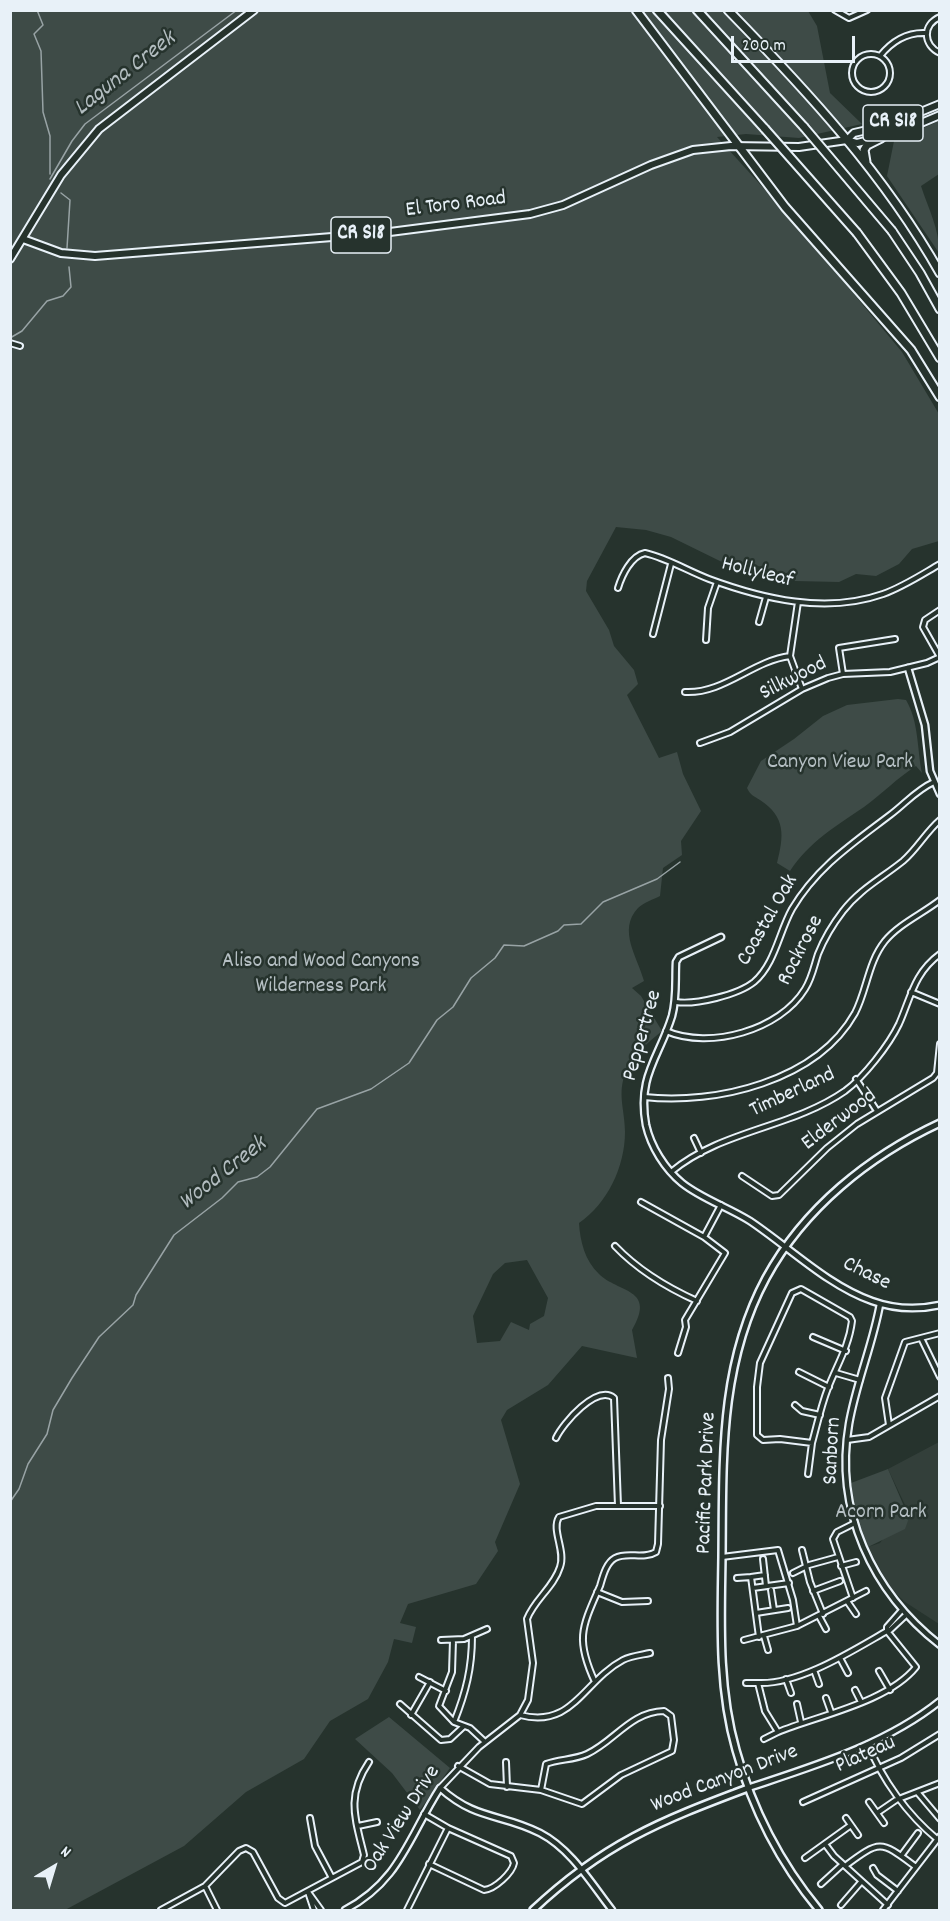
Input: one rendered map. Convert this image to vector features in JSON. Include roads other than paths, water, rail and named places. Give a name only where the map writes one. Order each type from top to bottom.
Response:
[{"type":"highway","points":[[636,10],[784,207],[911,350],[939,397]]},
{"type":"highway","points":[[657,10],[857,233],[901,293],[939,358]]},
{"type":"highway","points":[[697,10],[804,127],[892,231],[920,273],[939,309]]},
{"type":"highway","points":[[728,10],[847,140],[920,238],[939,273]]},
{"type":"highway","points":[[866,165],[864,150],[881,138]]},
{"type":"main road","points":[[10,259],[61,175],[99,129],[254,10]]},
{"type":"main road","name":"El Toro Road","points":[[847,140],[854,134],[889,125],[939,104]]},
{"type":"main road","name":"El Toro Road","points":[[23,239],[61,253],[95,256],[382,233],[491,220],[530,214],[563,205],[678,154],[738,146],[799,147],[847,140],[857,143],[917,127],[939,115]]},
{"type":"main road","name":"Pacific Park Drive","points":[[819,1911],[781,1855],[748,1788],[736,1750],[723,1682],[721,1637],[724,1422],[735,1359],[761,1288],[786,1246],[823,1204],[868,1163],[939,1123]]},
{"type":"main road","name":"Wood Canyon Drive","points":[[533,1911],[580,1869],[622,1841],[656,1823],[748,1788]]},
{"type":"street","points":[[835,10],[849,18],[856,17],[867,10]]},
{"type":"street","points":[[939,17],[929,24],[926,33],[929,45],[939,53]]},
{"type":"street","points":[[880,56],[890,70],[887,82],[879,90],[861,89],[852,75],[854,63],[863,55],[880,56],[896,40],[918,33],[926,33]]},
{"type":"street","points":[[10,343],[20,346]]},
{"type":"street","name":"Hollyleaf","points":[[618,588],[623,574],[640,554],[649,554],[717,582],[766,597],[826,603],[882,595],[939,564]]},
{"type":"street","points":[[653,634],[671,564]]},
{"type":"street","points":[[706,639],[708,608],[717,582]]},
{"type":"street","points":[[759,622],[766,597]]},
{"type":"street","points":[[798,602],[790,656],[802,689]]},
{"type":"street","points":[[939,610],[925,620],[925,634],[939,657]]},
{"type":"street","points":[[843,674],[838,651],[842,646],[895,639]]},
{"type":"street","points":[[685,692],[706,691],[766,661],[790,656]]},
{"type":"street","name":"Silkwood","points":[[700,743],[730,732],[802,689],[843,674],[890,672],[939,657]]},
{"type":"street","points":[[908,668],[925,725],[928,760],[939,794]]},
{"type":"street","name":"Coastal Oak","points":[[676,1002],[695,1003],[753,983],[768,964],[790,913],[817,874],[855,840],[892,814],[916,791],[934,782]]},
{"type":"street","name":"Rockrose","points":[[666,1031],[687,1037],[736,1034],[758,1028],[780,1015],[804,990],[825,939],[842,911],[862,890],[902,862],[939,820]]},
{"type":"street","points":[[644,1097],[684,1099],[721,1095],[743,1089],[803,1065],[819,1054],[855,1012],[876,956],[886,940],[939,900]]},
{"type":"street","name":"Peppertree","points":[[721,937],[680,957],[676,962],[676,1002],[666,1031],[650,1064],[644,1097],[647,1127],[657,1153],[671,1172],[692,1189],[721,1204],[786,1246]]},
{"type":"street","name":"Timberland","points":[[671,1172],[701,1153],[814,1108],[846,1090],[889,1041],[920,973],[939,954]]},
{"type":"street","points":[[910,992],[939,1004]]},
{"type":"street","name":"Elderwood","points":[[742,1176],[772,1196],[779,1195],[827,1148],[877,1111],[933,1078],[937,1073],[939,1044]]},
{"type":"street","points":[[856,1079],[877,1111]]},
{"type":"street","points":[[694,1138],[701,1153]]},
{"type":"street","points":[[641,1202],[704,1237],[725,1253],[685,1320],[686,1327],[678,1353]]},
{"type":"street","points":[[704,1237],[721,1204]]},
{"type":"street","points":[[615,1246],[625,1257],[654,1277],[697,1301]]},
{"type":"street","name":"Chase","points":[[786,1246],[856,1294],[880,1304],[905,1308],[939,1305]]},
{"type":"street","points":[[808,1474],[819,1415],[846,1351],[852,1319],[801,1289],[795,1290],[760,1363],[757,1387],[757,1435],[764,1440],[780,1439],[812,1443]]},
{"type":"street","name":"Sanborn","points":[[880,1304],[860,1380],[848,1440],[846,1465],[849,1502],[870,1564],[902,1611],[939,1645]]},
{"type":"street","points":[[889,1425],[885,1398],[906,1342],[922,1340],[939,1333]]},
{"type":"street","points":[[813,1338],[846,1351]]},
{"type":"street","points":[[922,1340],[939,1377]]},
{"type":"street","points":[[800,1372],[829,1387]]},
{"type":"street","points":[[836,1372],[860,1380]]},
{"type":"street","points":[[595,1682],[585,1661],[581,1638],[585,1618],[608,1565],[621,1556],[649,1556],[656,1552],[660,1506],[661,1440],[669,1389],[668,1378]]},
{"type":"street","points":[[556,1438],[584,1404],[602,1395],[615,1398],[618,1506]]},
{"type":"street","points":[[848,1440],[869,1437],[939,1396]]},
{"type":"street","points":[[795,1405],[802,1411],[819,1415]]},
{"type":"street","points":[[650,1653],[623,1660],[595,1682],[565,1712],[535,1719],[520,1715],[528,1700],[533,1674],[527,1619],[555,1577],[562,1560],[556,1520],[559,1516],[577,1510],[618,1506],[660,1506]]},
{"type":"street","points":[[853,1598],[838,1557],[834,1535],[855,1523]]},
{"type":"street","points":[[722,1557],[778,1550],[789,1583],[797,1626]]},
{"type":"street","points":[[801,1550],[826,1629]]},
{"type":"street","points":[[793,1574],[838,1557]]},
{"type":"street","points":[[763,1559],[766,1586]]},
{"type":"street","points":[[841,1566],[856,1562]]},
{"type":"street","points":[[737,1578],[765,1575]]},
{"type":"street","points":[[751,1576],[756,1613],[768,1650]]},
{"type":"street","points":[[813,1591],[840,1581]]},
{"type":"street","points":[[753,1588],[789,1583]]},
{"type":"street","points":[[771,1590],[774,1610]]},
{"type":"street","points":[[744,1640],[797,1626],[866,1591]]},
{"type":"street","points":[[597,1592],[622,1602],[648,1601]]},
{"type":"street","points":[[847,1601],[856,1614]]},
{"type":"street","points":[[756,1613],[788,1608]]},
{"type":"street","points":[[887,1631],[890,1620],[902,1611]]},
{"type":"street","points":[[746,1683],[786,1679],[814,1670],[887,1631],[906,1615]]},
{"type":"street","points":[[441,1640],[472,1636],[487,1629]]},
{"type":"street","points":[[764,1739],[801,1722],[890,1690],[906,1680],[916,1667],[887,1631]]},
{"type":"street","points":[[454,1722],[467,1690],[472,1665],[472,1636]]},
{"type":"street","points":[[453,1640],[452,1672],[439,1706],[454,1722],[470,1728],[485,1742]]},
{"type":"street","points":[[840,1658],[848,1673]]},
{"type":"street","points":[[814,1670],[819,1684]]},
{"type":"street","points":[[879,1671],[890,1690]]},
{"type":"street","points":[[419,1677],[446,1691]]},
{"type":"street","points":[[786,1679],[791,1693]]},
{"type":"street","points":[[411,1715],[430,1682]]},
{"type":"street","points":[[758,1683],[765,1711],[778,1732]]},
{"type":"street","points":[[855,1690],[861,1702]]},
{"type":"street","points":[[826,1698],[831,1712]]},
{"type":"street","name":"Wood Canyon Drive","points":[[748,1788],[868,1744],[909,1724],[939,1701]]},
{"type":"street","points":[[400,1704],[441,1740],[450,1739],[464,1726]]},
{"type":"street","points":[[797,1704],[801,1722]]},
{"type":"street","points":[[459,1766],[483,1782],[540,1790],[582,1804],[615,1779],[669,1753],[674,1747],[672,1721],[668,1713],[658,1711],[643,1715],[634,1719],[588,1754],[546,1764],[540,1790]]},
{"type":"street","name":"Oak View Drive","points":[[345,1911],[366,1899],[390,1875],[440,1788],[459,1766],[520,1715]]},
{"type":"street","name":"Plateau","points":[[803,1802],[916,1751],[939,1734]]},
{"type":"street","points":[[868,1744],[886,1780],[920,1825],[938,1838],[883,1911]]},
{"type":"street","points":[[161,1911],[205,1886],[217,1877],[239,1851],[246,1848],[253,1852],[278,1898],[285,1903],[362,1862],[364,1856],[353,1798],[356,1785],[369,1762]]},
{"type":"street","points":[[506,1762],[507,1787]]},
{"type":"street","points":[[877,1813],[901,1799],[939,1784]]},
{"type":"street","points":[[440,1788],[458,1804],[471,1811],[539,1833],[562,1848],[612,1911]]},
{"type":"street","points":[[918,1793],[939,1819]]},
{"type":"street","points":[[869,1802],[884,1823]]},
{"type":"street","points":[[424,1814],[447,1828],[511,1856],[514,1863],[512,1870],[489,1890],[484,1890],[429,1864]]},
{"type":"street","points":[[310,1818],[315,1846],[332,1878]]},
{"type":"street","points":[[846,1818],[858,1836]]},
{"type":"street","points":[[358,1826],[377,1822]]},
{"type":"street","points":[[806,1858],[851,1825]]},
{"type":"street","points":[[407,1911],[447,1828]]},
{"type":"street","points":[[901,1856],[918,1833]]},
{"type":"street","points":[[825,1844],[861,1882],[888,1905]]},
{"type":"street","points":[[821,1884],[844,1865],[872,1847],[889,1847],[916,1867]]},
{"type":"street","points":[[873,1868],[877,1875],[898,1891]]},
{"type":"street","points":[[841,1905],[861,1882]]},
{"type":"street","points":[[205,1886],[217,1911]]},
{"type":"street","points":[[308,1892],[321,1911]]},
{"type":"street","points":[[308,1892],[313,1908]]},
{"type":"street","points":[[313,1908],[317,1903]]},
{"type":"waterway","points":[[37,10],[43,25],[34,34],[41,51],[43,112],[50,136],[50,174]]},
{"type":"waterway","name":"Laguna Creek","points":[[50,179],[72,141],[85,124],[237,10]]},
{"type":"waterway","name":"Laguna Creek","points":[[61,193],[70,200],[67,248]]},
{"type":"waterway","name":"Laguna Creek","points":[[10,338],[22,331],[47,301],[63,296],[71,287],[69,267]]},
{"type":"waterway","name":"Wood Creek","points":[[10,1502],[19,1489],[28,1464],[47,1434],[53,1410],[72,1378],[99,1337],[133,1305],[136,1295],[174,1235],[222,1198],[238,1182],[257,1177],[270,1167],[317,1109],[371,1089],[409,1063],[437,1020],[453,1007],[471,978],[495,958],[504,945],[524,946],[558,931],[564,925],[581,924],[603,902],[657,879],[680,862]]},
{"type":"park label","name":"Canyon View Park","points":[[840,764]]},
{"type":"park label","name":"Aliso and Wood Canyons Wilderness Park","points":[[321,976]]},
{"type":"park label","name":"Acorn Park","points":[[881,1514]]}]
